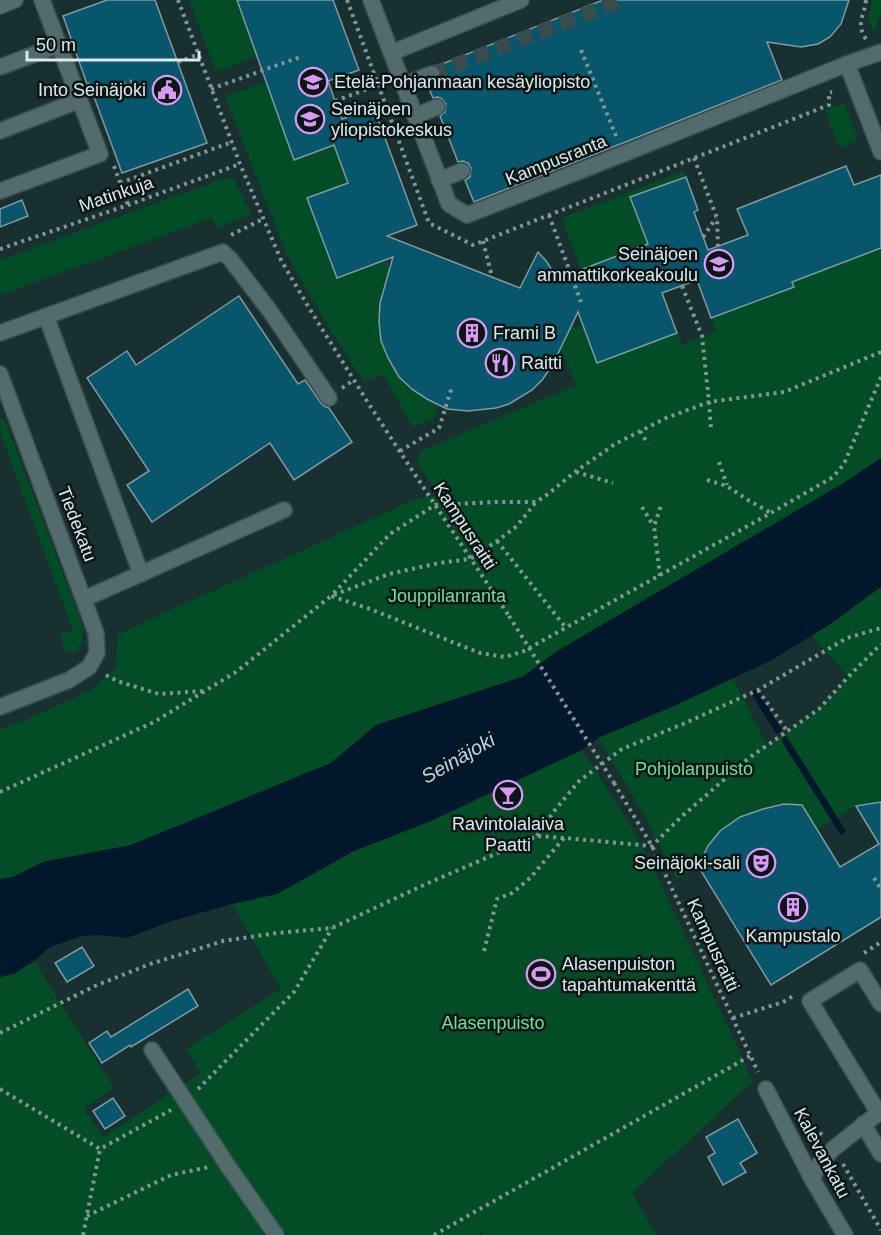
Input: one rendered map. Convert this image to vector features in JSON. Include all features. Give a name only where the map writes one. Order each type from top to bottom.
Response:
[{"type":"street","points":[[0,6],[15,0]]},
{"type":"street","points":[[0,191],[100,154],[85,99],[59,45],[42,0]]},
{"type":"street","name":"Kampusranta","points":[[371,0],[448,204],[467,215],[881,52]]},
{"type":"street","points":[[391,53],[521,0]]},
{"type":"street","points":[[0,67],[59,45]]},
{"type":"street","points":[[847,64],[881,152]]},
{"type":"street","points":[[404,85],[432,74]]},
{"type":"street","points":[[0,131],[85,99]]},
{"type":"street","points":[[415,116],[437,107]]},
{"type":"street","points":[[439,180],[462,171]]},
{"type":"street","points":[[0,333],[223,252],[270,311],[329,398]]},
{"type":"street","points":[[46,316],[141,574]]},
{"type":"street","name":"Tiedekatu","points":[[1,381],[96,633],[97,653],[89,667]]},
{"type":"street","points":[[84,598],[284,510]]},
{"type":"street","points":[[0,706],[69,680],[89,667]]},
{"type":"street","points":[[812,1179],[820,1163],[833,1149],[880,1111],[810,1000],[860,970],[881,1004]]},
{"type":"street","points":[[152,1050],[276,1235]]},
{"type":"street","name":"Kalevankatu","points":[[766,1089],[812,1179],[845,1235]]},
{"type":"street","points":[[863,1124],[881,1154]]},
{"type":"path","name":"Kampusraitti","points":[[178,0],[240,164],[281,260],[400,451],[509,616],[652,846],[766,1089]]},
{"type":"path","points":[[347,0],[429,223],[473,245],[829,105],[829,93],[854,83]]},
{"type":"path","points":[[862,33],[861,17],[867,3],[866,0]]},
{"type":"path","points":[[581,50],[634,182]]},
{"type":"path","points":[[178,62],[199,54]]},
{"type":"path","points":[[211,89],[300,57]]},
{"type":"path","points":[[85,99],[132,81]]},
{"type":"path","points":[[335,101],[378,85]]},
{"type":"path","points":[[120,183],[232,142]]},
{"type":"path","points":[[694,158],[717,218],[718,246]]},
{"type":"path","name":"Matinkuja","points":[[0,249],[240,164]]},
{"type":"path","points":[[549,215],[581,302]]},
{"type":"path","points":[[703,237],[717,218]]},
{"type":"path","points":[[223,252],[222,240],[263,219]]},
{"type":"path","points":[[483,241],[492,277]]},
{"type":"path","points":[[682,286],[702,336],[711,429]]},
{"type":"path","points":[[331,596],[388,574],[438,563],[470,559],[517,526],[536,502],[575,472],[615,444],[666,418],[709,402],[784,392],[881,352]]},
{"type":"path","points":[[331,596],[480,653],[505,657],[524,651],[833,477],[844,464],[881,376]]},
{"type":"path","points":[[400,451],[439,429],[452,387]]},
{"type":"path","points":[[640,431],[648,444]]},
{"type":"path","points":[[719,462],[727,486]]},
{"type":"path","points":[[575,472],[612,483]]},
{"type":"path","points":[[707,480],[727,486],[771,513]]},
{"type":"path","points":[[0,792],[154,722],[236,672],[331,596],[390,534],[435,505],[536,502]]},
{"type":"path","points":[[654,526],[661,506]]},
{"type":"path","points":[[642,507],[654,526],[660,576]]},
{"type":"path","points":[[497,541],[566,628]]},
{"type":"path","points":[[537,837],[555,810],[579,781],[622,749],[758,690],[847,638],[881,628]]},
{"type":"path","points":[[0,1033],[96,986],[150,964],[224,941],[332,928],[426,884],[537,837],[652,846],[733,771],[819,709],[881,644]]},
{"type":"path","points":[[89,667],[117,681],[159,694],[204,691]]},
{"type":"path","points":[[758,690],[787,732]]},
{"type":"path","points":[[484,951],[497,898],[512,893],[530,878],[565,838]]},
{"type":"path","points":[[874,878],[881,889]]},
{"type":"path","points":[[434,1235],[750,1056]]},
{"type":"path","points":[[83,1235],[100,1149]]},
{"type":"path","points":[[87,1216],[171,1175],[200,1168],[228,1166]]},
{"type":"green space","points":[[189,0],[237,0],[257,56],[216,72]]},
{"type":"green space","points":[[873,0],[881,0],[881,13],[876,27],[872,30],[868,19]]},
{"type":"green space","points":[[266,82],[294,159],[334,145],[348,183],[308,199],[337,278],[387,259],[391,271],[379,312],[384,349],[392,366],[404,381],[439,405],[434,418],[413,427],[383,374],[364,382],[329,328],[287,255],[225,96]]},
{"type":"green space","points":[[844,103],[858,140],[839,148],[825,110]]},
{"type":"green space","points":[[684,171],[686,177],[631,197],[648,244],[581,270],[562,218]]},
{"type":"green space","points":[[228,177],[234,179],[251,214],[217,229],[212,218],[0,295],[0,260]]},
{"type":"green space","name":"Jouppilanranta","points":[[779,246],[818,272],[881,248],[881,458],[842,484],[554,653],[524,676],[376,725],[331,763],[131,845],[43,862],[13,877],[0,879],[0,729],[88,692],[116,668],[118,634],[416,499],[438,495],[416,461],[423,450],[577,385],[560,349],[570,314],[575,328],[582,325],[597,363],[677,333],[683,345],[716,331],[711,318],[794,287]]},
{"type":"green space","points":[[0,418],[6,423],[82,624],[83,639],[78,650],[66,654],[60,635],[73,630],[0,432]]},
{"type":"green space","name":"Pohjolanpuisto","points":[[881,587],[881,802],[856,806],[817,830],[802,805],[784,804],[740,817],[720,831],[708,846],[698,866],[676,879],[646,818],[598,738],[733,678],[767,745],[819,709],[848,677],[812,636]]},
{"type":"green space","name":"Alasenpuisto","points":[[582,750],[631,826],[653,867],[753,1081],[632,1193],[657,1235],[483,1235],[481,1232],[476,1235],[0,1235],[0,977],[14,974],[34,961],[114,1088],[84,1108],[103,1137],[201,1073],[186,1049],[281,989],[232,904],[277,894],[352,852],[431,821]]},
{"type":"water","name":"Seinäjoki","points":[[881,458],[881,587],[829,625],[770,661],[674,706],[598,738],[582,750],[431,821],[352,852],[277,894],[172,921],[127,938],[82,936],[50,947],[14,974],[0,977],[0,879],[13,877],[43,862],[131,845],[331,763],[376,725],[524,676],[554,653],[842,484]]},
{"type":"building","points":[[107,0],[155,0],[207,143],[122,173],[63,16]]},
{"type":"building","points":[[237,0],[333,0],[359,70],[328,81],[335,101],[342,119],[374,108],[417,225],[387,236],[520,288],[538,252],[557,279],[648,244],[630,197],[686,177],[698,210],[694,212],[708,250],[748,235],[737,209],[846,166],[854,185],[881,175],[881,248],[792,282],[794,287],[711,318],[697,280],[662,293],[677,333],[597,363],[578,312],[552,366],[532,390],[509,404],[496,408],[468,411],[447,409],[413,390],[399,377],[381,341],[380,303],[393,257],[337,278],[307,198],[348,183],[334,145],[294,160]]},
{"type":"building","points":[[603,0],[849,0],[841,24],[830,37],[818,44],[801,47],[767,42],[782,80],[474,202],[465,180],[470,177],[471,168],[468,163],[458,162],[440,116],[445,112],[446,104],[438,97],[433,98],[428,86],[439,80],[441,76],[441,70],[437,66]]},
{"type":"building","points":[[22,200],[28,216],[0,227],[0,209]]},
{"type":"building","points":[[239,296],[298,384],[305,380],[321,403],[329,408],[352,442],[294,480],[270,443],[152,522],[127,485],[149,471],[87,378],[127,351],[136,365]]},
{"type":"building","name":"Kampustalo","points":[[881,802],[881,917],[771,985],[698,866],[708,846],[720,831],[740,817],[784,804],[802,805],[840,867],[879,844],[856,806]]},
{"type":"building","points":[[82,947],[94,966],[67,982],[55,963]]},
{"type":"building","points":[[188,989],[198,1006],[102,1063],[89,1043],[107,1031],[111,1037]]},
{"type":"building","points":[[113,1098],[125,1116],[105,1129],[93,1111]]},
{"type":"building","points":[[738,1119],[757,1153],[740,1163],[746,1172],[723,1185],[708,1157],[715,1153],[706,1137]]},
{"type":"waterway","points":[[755,693],[778,730]]},
{"type":"waterway","points":[[785,740],[842,831]]},
{"type":"tunnel","points":[[432,74],[623,0]]},
{"type":"place","name":"Etelä-Pohjanmaan kesäyliopisto","points":[[313,82]]},
{"type":"place","name":"Into Seinäjoki","points":[[167,90]]},
{"type":"place","name":"Seinäjoen yliopistokeskus","points":[[310,119]]},
{"type":"place","name":"Seinäjoen ammattikorkeakoulu","points":[[719,264]]},
{"type":"place","name":"Frami B","points":[[472,333]]},
{"type":"place","name":"Raitti","points":[[500,363]]},
{"type":"place","name":"Ravintolalaiva Paatti","points":[[508,795]]},
{"type":"place","name":"Seinäjoki-sali","points":[[761,863]]},
{"type":"place","name":"Kampustalo","points":[[793,907]]},
{"type":"place","name":"Alasenpuiston tapahtumakenttä","points":[[541,974]]}]
